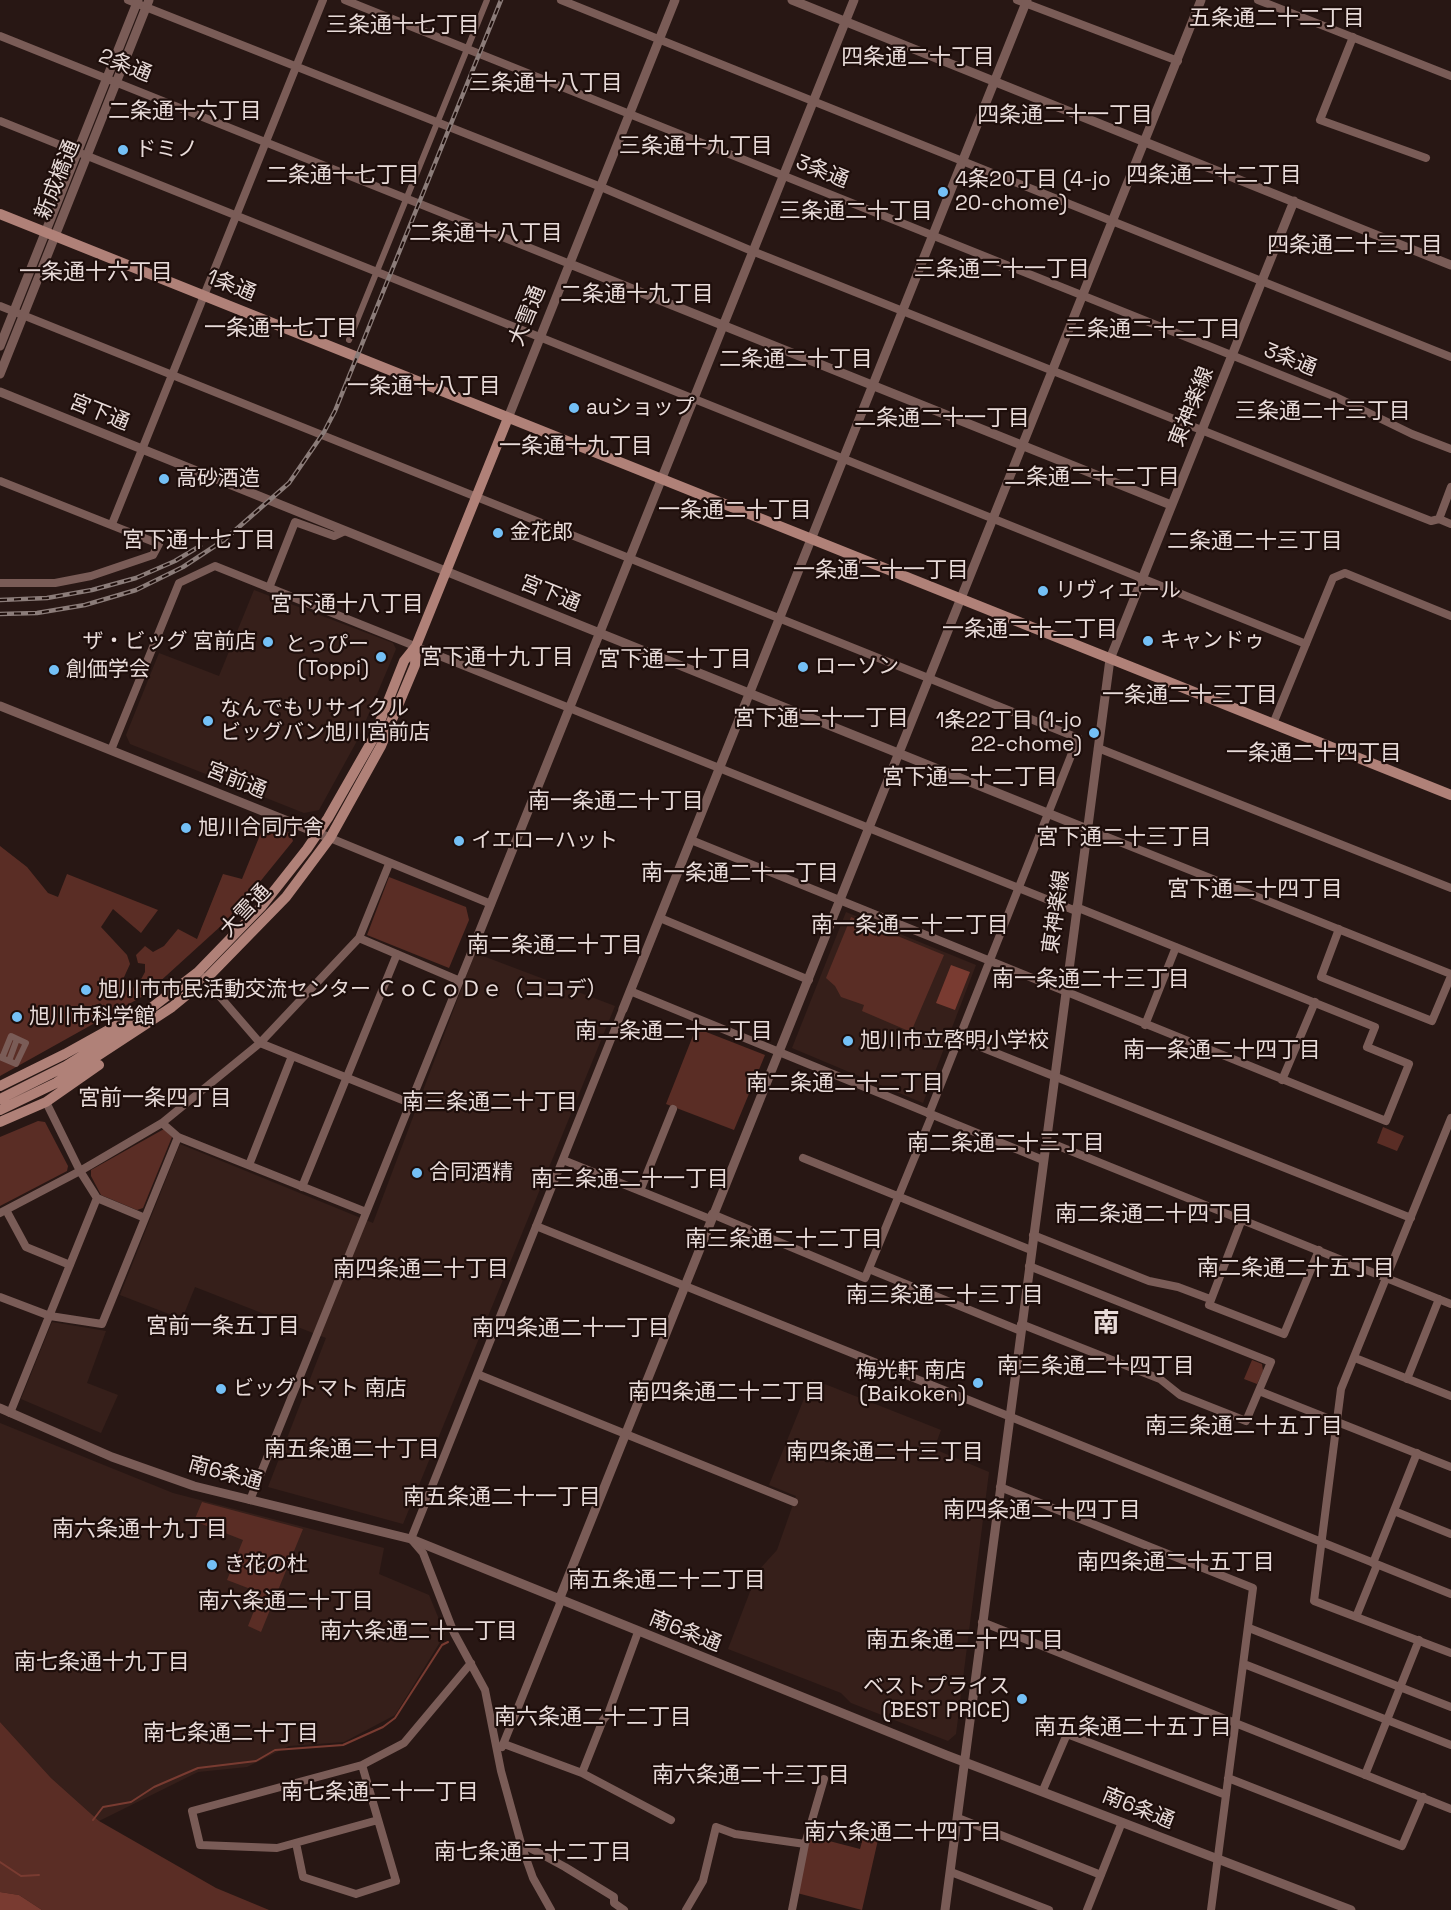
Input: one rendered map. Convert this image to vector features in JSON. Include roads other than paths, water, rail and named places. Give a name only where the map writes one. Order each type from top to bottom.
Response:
[{"type":"main road","name":"1条通","points":[[0,214],[1451,795]]},
{"type":"main road","name":"大雪通","points":[[0,1110],[56,1083],[106,1053],[172,1007],[262,906],[318,833],[373,739],[404,661],[416,646],[508,418]]},
{"type":"main road","name":"大雪通","points":[[0,1099],[66,1066],[120,1032],[198,976],[286,897],[330,838],[381,746],[415,665],[416,646]]},
{"type":"main road","points":[[0,1086],[114,1027],[198,976]]},
{"type":"main road","points":[[0,1122],[46,1102],[108,1058],[172,1007]]},
{"type":"street","points":[[112,524],[323,0]]},
{"type":"street","name":"3条通","points":[[345,0],[1336,397],[1412,434],[1451,449]]},
{"type":"street","points":[[349,340],[487,0]]},
{"type":"street","points":[[561,0],[1451,357]]},
{"type":"street","name":"大雪通","points":[[508,418],[675,0]]},
{"type":"street","points":[[792,0],[1451,265]]},
{"type":"street","points":[[250,1500],[601,634],[854,0]]},
{"type":"street","points":[[498,1753],[504,1744],[711,1217],[841,901],[1111,220],[1178,61],[1201,0]]},
{"type":"street","points":[[1258,0],[1451,76]]},
{"type":"street","points":[[551,1910],[533,1878],[522,1847],[485,1690],[454,1633],[423,1553],[411,1539],[995,81],[1023,1],[1178,61]]},
{"type":"street","points":[[139,2],[295,67],[601,187],[1202,430],[1431,521],[1439,519],[1451,524]]},
{"type":"street","name":"新成橋通","points":[[0,374],[19,313],[112,80],[139,2]]},
{"type":"street","name":"2条通","points":[[0,36],[1171,505]]},
{"type":"street","points":[[1353,37],[1320,120],[1426,158]]},
{"type":"street","points":[[0,121],[1306,644]]},
{"type":"street","name":"東神楽線","points":[[945,1910],[1064,993],[1110,659],[1294,201]]},
{"type":"street","points":[[0,306],[1078,738],[865,1278],[563,1160]]},
{"type":"street","name":"新成橋通","points":[[0,346],[19,313]]},
{"type":"street","name":"宮下通","points":[[0,392],[1087,829]]},
{"type":"street","points":[[0,481],[159,544],[153,555],[91,576],[55,583],[0,583]]},
{"type":"street","points":[[1439,519],[1451,488]]},
{"type":"street","points":[[270,588],[295,522],[334,536],[345,531]]},
{"type":"street","points":[[111,750],[179,583],[215,566],[1017,889],[1176,947],[1375,1027],[1367,1047],[1409,1064],[1386,1121],[1064,993],[989,960],[691,840]]},
{"type":"street","points":[[1274,724],[1333,578],[1345,573],[1451,616]]},
{"type":"street","name":"宮前通","points":[[0,706],[491,904]]},
{"type":"street","points":[[1098,748],[1451,888]]},
{"type":"street","points":[[1087,829],[1339,929],[1451,975],[1432,1021],[1321,977],[1339,929]]},
{"type":"street","points":[[70,1265],[26,1247],[3,1212],[80,1171],[162,1123],[260,1043],[321,982],[359,938],[389,864]]},
{"type":"street","points":[[660,918],[809,980]]},
{"type":"street","points":[[359,938],[460,981]]},
{"type":"street","points":[[1145,1025],[1176,947]]},
{"type":"street","points":[[302,1187],[397,954]]},
{"type":"street","points":[[198,976],[260,1043],[410,1103]]},
{"type":"street","points":[[630,992],[1043,1160]]},
{"type":"street","points":[[1282,1080],[1315,1002]]},
{"type":"street","points":[[11,1036],[26,1043],[16,1064],[4,1059],[11,1036]]},
{"type":"street","points":[[958,1038],[1411,1218]]},
{"type":"street","points":[[4,1059],[17,1039]]},
{"type":"street","points":[[7,1045],[22,1051]]},
{"type":"street","points":[[249,1165],[292,1056]]},
{"type":"street","points":[[46,1102],[80,1171],[97,1198],[145,1218]]},
{"type":"street","points":[[640,1191],[673,1109]]},
{"type":"street","points":[[1451,1118],[1448,1135],[1411,1218],[1341,1389],[1314,1601],[1451,1653]]},
{"type":"street","points":[[162,1123],[178,1137],[366,1212]]},
{"type":"street","points":[[0,1297],[50,1316],[102,1324],[178,1137]]},
{"type":"street","points":[[1046,1141],[1451,1304]]},
{"type":"street","points":[[803,1158],[1031,1250]]},
{"type":"street","points":[[10,1413],[97,1198]]},
{"type":"street","points":[[1242,1219],[1209,1305],[1284,1334],[1319,1250]]},
{"type":"street","points":[[536,1226],[1451,1594]]},
{"type":"street","points":[[1033,1235],[1149,1281],[1178,1287],[1210,1299]]},
{"type":"street","points":[[869,1269],[1160,1379],[1180,1395],[1246,1421],[1271,1362],[1029,1266]]},
{"type":"street","points":[[1407,1379],[1439,1299]]},
{"type":"street","points":[[1355,1358],[1451,1396]]},
{"type":"street","points":[[477,1374],[794,1502]]},
{"type":"street","points":[[1259,1391],[1451,1467]]},
{"type":"street","name":"南6条通","points":[[0,1408],[138,1467],[250,1500],[411,1539],[638,1632],[1218,1861],[1351,1910]]},
{"type":"street","points":[[1356,1617],[1417,1454]]},
{"type":"street","points":[[1000,1488],[1253,1588],[1211,1910]]},
{"type":"street","points":[[1394,1511],[1451,1534]]},
{"type":"street","points":[[982,1622],[1451,1809]]},
{"type":"street","points":[[1249,1628],[1451,1707]]},
{"type":"street","points":[[582,1773],[603,1720],[608,1714],[638,1632]]},
{"type":"street","points":[[1365,1775],[1419,1640]]},
{"type":"street","points":[[378,1820],[277,1848],[200,1845],[192,1811],[362,1765],[404,1743],[471,1663]]},
{"type":"street","points":[[1244,1664],[1451,1745]]},
{"type":"street","points":[[1043,1790],[1067,1734],[1226,1795]]},
{"type":"street","points":[[504,1744],[582,1773],[671,1820]]},
{"type":"street","points":[[296,1843],[303,1877],[356,1894],[396,1881],[362,1765]]},
{"type":"street","points":[[1228,1778],[1402,1846],[1423,1797]]},
{"type":"street","points":[[792,1910],[806,1844],[824,1779]]},
{"type":"street","points":[[958,1818],[1101,1875]]},
{"type":"street","points":[[1087,1910],[1122,1822]]},
{"type":"street","points":[[686,1910],[703,1881],[716,1827],[735,1834],[806,1844]]},
{"type":"street","points":[[522,1847],[528,1847],[565,1867],[614,1897],[611,1907],[624,1910]]},
{"type":"street","points":[[951,1872],[1049,1910]]},
{"type":"waterway","points":[[93,1820],[103,1807],[131,1802],[154,1787],[198,1768],[256,1761],[275,1750],[343,1745],[383,1727],[395,1718],[442,1645],[448,1642]]},
{"type":"waterway","points":[[0,1862],[21,1876],[39,1875]]},
{"type":"railway","points":[[0,614],[37,613],[85,605],[136,590],[183,567],[224,540],[289,483],[324,432],[335,411],[501,0]]},
{"type":"railway","points":[[0,600],[47,598],[92,590],[136,578],[175,561],[200,546]]},
{"type":"place","name":"ドミノ","points":[[123,150]]},
{"type":"place","name":"4条20丁目 (4-jo 20-chome)","points":[[943,192]]},
{"type":"place","name":"auショップ","points":[[574,408]]},
{"type":"place","name":"高砂酒造","points":[[164,479]]},
{"type":"place","name":"金花郎","points":[[498,533]]},
{"type":"place","name":"リヴィエール","points":[[1043,591]]},
{"type":"place","name":"キャンドゥ","points":[[1148,641]]},
{"type":"place","name":"ザ・ビッグ 宮前店","points":[[268,642]]},
{"type":"place","name":"とっぴー (Toppi)","points":[[381,657]]},
{"type":"place","name":"ローソン","points":[[803,667]]},
{"type":"place","name":"創価学会","points":[[54,670]]},
{"type":"place","name":"なんでもリサイクル ビッグバン旭川宮前店","points":[[208,721]]},
{"type":"place","name":"1条22丁目 (1-jo 22-chome)","points":[[1094,733]]},
{"type":"place","name":"旭川合同庁舎","points":[[186,828]]},
{"type":"place","name":"イエローハット","points":[[459,841]]},
{"type":"place","name":"旭川市市民活動交流センター ＣｏＣｏＤｅ（ココデ）","points":[[86,990]]},
{"type":"place","name":"旭川市科学館","points":[[17,1017]]},
{"type":"place","name":"旭川市立啓明小学校","points":[[848,1041]]},
{"type":"place","name":"合同酒精","points":[[417,1173]]},
{"type":"place","name":"梅光軒 南店 (Baikoken)","points":[[978,1383]]},
{"type":"place","name":"ビッグトマト 南店","points":[[221,1389]]},
{"type":"place","name":"き花の杜","points":[[212,1565]]},
{"type":"place","name":"ベストプライス (BEST PRICE)","points":[[1022,1699]]},
{"type":"district","name":"五条通二十二丁目","points":[[1277,19]]},
{"type":"district","name":"三条通十七丁目","points":[[403,26]]},
{"type":"district","name":"四条通二十丁目","points":[[918,58]]},
{"type":"district","name":"三条通十八丁目","points":[[546,84]]},
{"type":"district","name":"二条通十六丁目","points":[[185,112]]},
{"type":"district","name":"四条通二十一丁目","points":[[1065,116]]},
{"type":"district","name":"三条通十九丁目","points":[[696,147]]},
{"type":"district","name":"二条通十七丁目","points":[[343,176]]},
{"type":"district","name":"四条通二十二丁目","points":[[1214,176]]},
{"type":"district","name":"三条通二十丁目","points":[[856,212]]},
{"type":"district","name":"二条通十八丁目","points":[[486,234]]},
{"type":"district","name":"四条通二十三丁目","points":[[1355,246]]},
{"type":"district","name":"三条通二十一丁目","points":[[1002,270]]},
{"type":"district","name":"一条通十六丁目","points":[[96,273]]},
{"type":"district","name":"二条通十九丁目","points":[[637,295]]},
{"type":"district","name":"一条通十七丁目","points":[[281,329]]},
{"type":"district","name":"三条通二十二丁目","points":[[1153,330]]},
{"type":"district","name":"二条通二十丁目","points":[[796,360]]},
{"type":"district","name":"一条通十八丁目","points":[[424,387]]},
{"type":"district","name":"三条通二十三丁目","points":[[1323,412]]},
{"type":"district","name":"二条通二十一丁目","points":[[942,419]]},
{"type":"district","name":"一条通十九丁目","points":[[576,447]]},
{"type":"district","name":"二条通二十二丁目","points":[[1092,478]]},
{"type":"district","name":"一条通二十丁目","points":[[735,511]]},
{"type":"district","name":"宮下通十七丁目","points":[[199,541]]},
{"type":"district","name":"二条通二十三丁目","points":[[1255,542]]},
{"type":"district","name":"一条通二十一丁目","points":[[881,571]]},
{"type":"district","name":"宮下通十八丁目","points":[[347,605]]},
{"type":"district","name":"一条通二十二丁目","points":[[1030,630]]},
{"type":"district","name":"宮下通十九丁目","points":[[497,658]]},
{"type":"district","name":"宮下通二十丁目","points":[[675,660]]},
{"type":"district","name":"一条通二十三丁目","points":[[1190,696]]},
{"type":"district","name":"宮下通二十一丁目","points":[[821,719]]},
{"type":"district","name":"一条通二十四丁目","points":[[1314,754]]},
{"type":"district","name":"宮下通二十二丁目","points":[[970,778]]},
{"type":"district","name":"南一条通二十丁目","points":[[616,802]]},
{"type":"district","name":"宮下通二十三丁目","points":[[1124,838]]},
{"type":"district","name":"南一条通二十一丁目","points":[[740,874]]},
{"type":"district","name":"宮下通二十四丁目","points":[[1255,890]]},
{"type":"district","name":"南一条通二十二丁目","points":[[910,926]]},
{"type":"district","name":"南二条通二十丁目","points":[[555,946]]},
{"type":"district","name":"南一条通二十三丁目","points":[[1091,980]]},
{"type":"district","name":"南二条通二十一丁目","points":[[674,1032]]},
{"type":"district","name":"南一条通二十四丁目","points":[[1222,1051]]},
{"type":"district","name":"南二条通二十二丁目","points":[[845,1084]]},
{"type":"district","name":"宮前一条四丁目","points":[[155,1099]]},
{"type":"district","name":"南三条通二十丁目","points":[[490,1103]]},
{"type":"district","name":"南二条通二十三丁目","points":[[1006,1144]]},
{"type":"district","name":"南三条通二十一丁目","points":[[630,1180]]},
{"type":"district","name":"南二条通二十四丁目","points":[[1154,1215]]},
{"type":"district","name":"南三条通二十二丁目","points":[[784,1240]]},
{"type":"district","name":"南二条通二十五丁目","points":[[1296,1269]]},
{"type":"district","name":"南四条通二十丁目","points":[[421,1270]]},
{"type":"district","name":"南三条通二十三丁目","points":[[945,1296]]},
{"type":"district","name":"南","points":[[1106,1325]]},
{"type":"district","name":"宮前一条五丁目","points":[[223,1327]]},
{"type":"district","name":"南四条通二十一丁目","points":[[571,1329]]},
{"type":"district","name":"南三条通二十四丁目","points":[[1096,1367]]},
{"type":"district","name":"南四条通二十二丁目","points":[[727,1393]]},
{"type":"district","name":"南三条通二十五丁目","points":[[1244,1427]]},
{"type":"district","name":"南五条通二十丁目","points":[[352,1450]]},
{"type":"district","name":"南四条通二十三丁目","points":[[885,1453]]},
{"type":"district","name":"南五条通二十一丁目","points":[[502,1498]]},
{"type":"district","name":"南四条通二十四丁目","points":[[1042,1511]]},
{"type":"district","name":"南六条通十九丁目","points":[[140,1530]]},
{"type":"district","name":"南四条通二十五丁目","points":[[1176,1563]]},
{"type":"district","name":"南五条通二十二丁目","points":[[667,1581]]},
{"type":"district","name":"南六条通二十丁目","points":[[286,1602]]},
{"type":"district","name":"南六条通二十一丁目","points":[[419,1632]]},
{"type":"district","name":"南五条通二十四丁目","points":[[965,1641]]},
{"type":"district","name":"南七条通十九丁目","points":[[102,1663]]},
{"type":"district","name":"南六条通二十二丁目","points":[[593,1718]]},
{"type":"district","name":"南五条通二十五丁目","points":[[1133,1728]]},
{"type":"district","name":"南七条通二十丁目","points":[[231,1734]]},
{"type":"district","name":"南六条通二十三丁目","points":[[751,1776]]},
{"type":"district","name":"南七条通二十一丁目","points":[[380,1793]]},
{"type":"district","name":"南六条通二十四丁目","points":[[903,1833]]},
{"type":"district","name":"南七条通二十二丁目","points":[[533,1853]]}]
